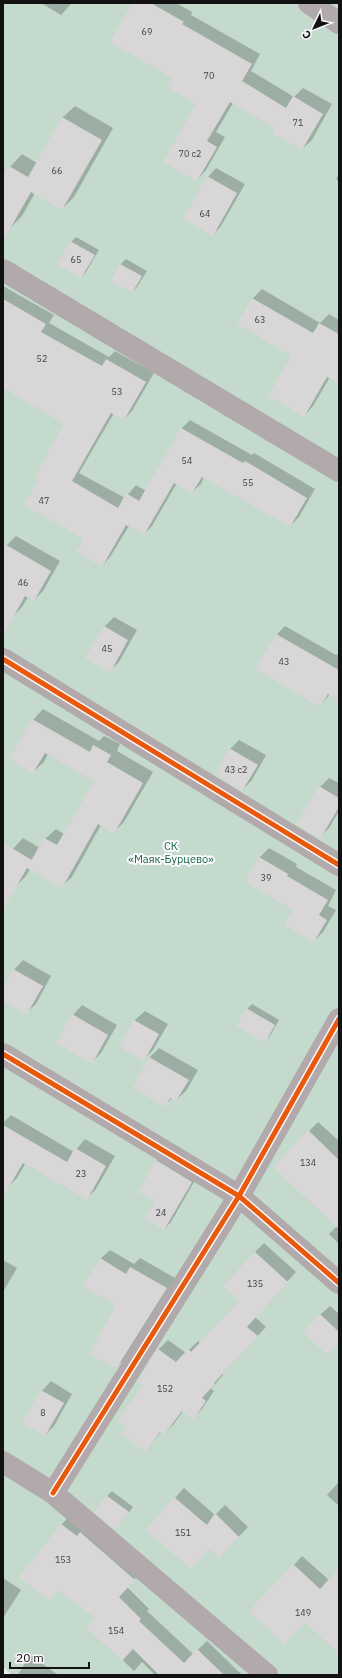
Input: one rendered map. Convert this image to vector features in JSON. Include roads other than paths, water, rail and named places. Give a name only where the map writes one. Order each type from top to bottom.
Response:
[{"type":"street","points":[[308,3],[339,23]]},
{"type":"street","points":[[3,270],[339,471]]},
{"type":"street","points":[[3,659],[339,865]]},
{"type":"street","points":[[53,1493],[238,1196],[339,1019]]},
{"type":"street","points":[[3,1054],[238,1196],[339,1283]]},
{"type":"street","points":[[3,1462],[53,1493],[267,1675]]},
{"type":"park label","name":"СК «Маяк-Бурцево»","points":[[171,852]]}]
